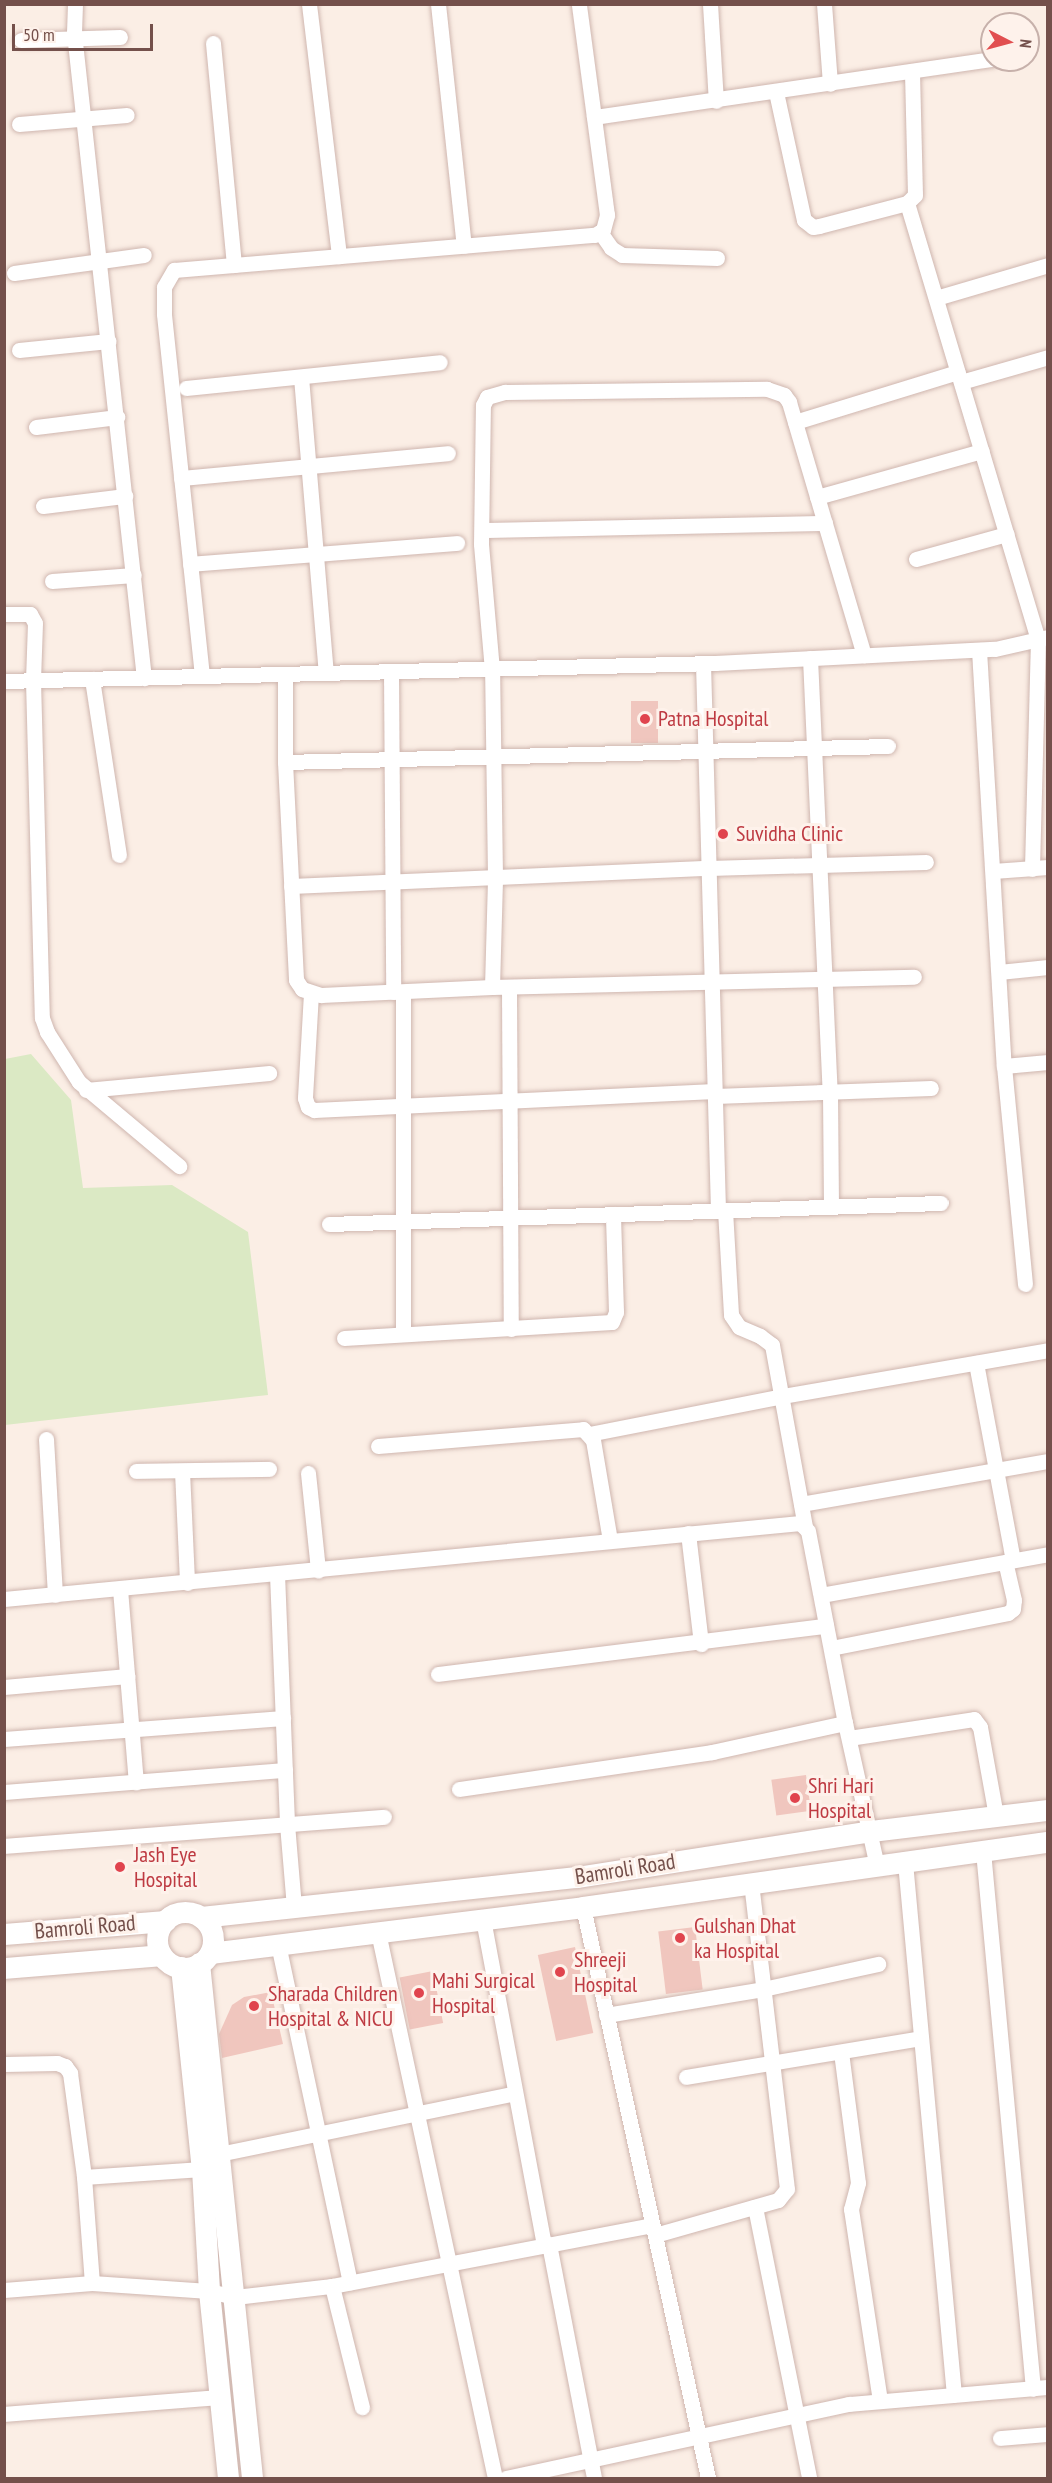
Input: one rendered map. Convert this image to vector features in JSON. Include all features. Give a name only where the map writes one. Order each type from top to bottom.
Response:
[{"type":"street","points":[[75,4],[75,40],[144,678]]},
{"type":"street","points":[[309,4],[339,256]]},
{"type":"street","points":[[438,4],[464,246]]},
{"type":"street","points":[[202,676],[164,314],[164,287],[174,270],[596,235],[607,223],[607,215],[579,4]]},
{"type":"street","points":[[710,4],[716,101]]},
{"type":"street","points":[[824,4],[830,84]]},
{"type":"street","points":[[21,40],[120,38]]},
{"type":"street","points":[[213,43],[234,265]]},
{"type":"street","points":[[594,117],[980,61]]},
{"type":"street","points":[[776,92],[807,224],[819,226],[912,200],[916,190],[912,71]]},
{"type":"street","points":[[19,124],[127,115]]},
{"type":"street","points":[[907,203],[1006,534],[1043,638],[1040,868],[993,871]]},
{"type":"street","points":[[600,232],[611,248],[621,255],[717,258]]},
{"type":"street","points":[[14,273],[144,255]]},
{"type":"street","points":[[936,298],[1047,265]]},
{"type":"street","points":[[19,350],[109,341]]},
{"type":"street","points":[[795,422],[959,377],[1047,357]]},
{"type":"street","points":[[186,388],[440,362]]},
{"type":"street","points":[[302,377],[326,673]]},
{"type":"street","points":[[492,987],[495,877],[492,670],[482,530],[483,405],[487,397],[497,393],[767,389],[784,395],[789,402],[864,655]]},
{"type":"street","points":[[36,427],[117,417]]},
{"type":"street","points":[[817,497],[982,451]]},
{"type":"street","points":[[181,478],[448,453]]},
{"type":"street","points":[[43,506],[125,496]]},
{"type":"street","points":[[482,530],[825,523]]},
{"type":"street","points":[[916,559],[1006,534]]},
{"type":"street","points":[[190,564],[457,543]]},
{"type":"street","points":[[52,581],[134,575]]},
{"type":"street","points":[[4,614],[24,613],[34,618],[33,680],[42,1018],[46,1032],[86,1090],[179,1166]]},
{"type":"street","points":[[4,681],[703,663],[979,650],[1043,638]]},
{"type":"street","points":[[979,650],[1004,1066],[1025,1284]]},
{"type":"street","points":[[810,658],[830,1092],[831,1207]]},
{"type":"street","points":[[703,663],[715,1094],[731,1315],[739,1328],[760,1336],[772,1345],[805,1526],[877,1866]]},
{"type":"street","points":[[390,671],[389,759],[392,882],[403,1106],[403,1334]]},
{"type":"street","points":[[285,674],[285,762],[296,980],[302,990],[311,993],[398,992],[492,987],[914,977]]},
{"type":"street","points":[[92,679],[119,855]]},
{"type":"street","points":[[285,762],[888,746]]},
{"type":"street","points":[[291,886],[709,868],[926,862]]},
{"type":"street","points":[[999,972],[1047,967]]},
{"type":"street","points":[[509,988],[512,1101],[511,1329]]},
{"type":"street","points":[[311,993],[305,1098],[308,1107],[324,1111],[512,1101],[931,1088]]},
{"type":"street","points":[[1004,1066],[1047,1062]]},
{"type":"street","points":[[86,1090],[270,1073]]},
{"type":"street","points":[[329,1224],[941,1203]]},
{"type":"street","points":[[344,1338],[612,1322],[616,1312],[613,1214]]},
{"type":"street","points":[[378,1446],[574,1428],[590,1434],[782,1396],[1047,1350]]},
{"type":"street","points":[[831,1648],[1008,1613],[1014,1605],[998,1470],[976,1364]]},
{"type":"street","points":[[590,1434],[593,1440],[610,1540]]},
{"type":"street","points":[[46,1439],[55,1595]]},
{"type":"street","points":[[801,1504],[1047,1461]]},
{"type":"street","points":[[136,1471],[269,1469]]},
{"type":"street","points":[[182,1471],[187,1582]]},
{"type":"street","points":[[308,1473],[318,1570]]},
{"type":"street","points":[[4,1599],[792,1522],[805,1526]]},
{"type":"street","points":[[688,1533],[701,1644]]},
{"type":"street","points":[[821,1595],[1047,1554]]},
{"type":"street","points":[[277,1574],[287,1824],[294,1907]]},
{"type":"street","points":[[120,1589],[136,1782]]},
{"type":"street","points":[[438,1674],[701,1644],[826,1626]]},
{"type":"street","points":[[4,1687],[128,1676]]},
{"type":"street","points":[[4,1739],[283,1718]]},
{"type":"street","points":[[849,1738],[974,1719],[980,1727],[996,1816]]},
{"type":"street","points":[[459,1789],[712,1752],[845,1723]]},
{"type":"street","points":[[4,1792],[285,1770]]},
{"type":"street","name":"Bamroli Road","points":[[201,1917],[577,1877],[871,1831],[1047,1810]]},
{"type":"street","points":[[4,1846],[384,1817]]},
{"type":"street","name":"Bamroli Road","points":[[197,1961],[278,1944],[583,1907],[1047,1842]]},
{"type":"street","points":[[506,2478],[849,2404],[1040,2388],[982,1851]]},
{"type":"street","points":[[905,1862],[954,2395]]},
{"type":"street","points":[[4,2290],[92,2283],[209,2291],[235,2297],[332,2286],[546,2245],[653,2230],[778,2200],[787,2189],[751,1884]]},
{"type":"street","points":[[583,1907],[708,2478]]},
{"type":"street","points":[[197,1961],[168,1962],[162,1955],[157,1936],[165,1921],[180,1912],[188,1912],[201,1917],[210,1926],[213,1934],[197,1961],[202,2169],[209,2291],[228,2478]]},
{"type":"street","points":[[483,1919],[515,2093],[594,2478]]},
{"type":"street","name":"Bamroli Road","points":[[4,1934],[165,1921]]},
{"type":"street","points":[[378,1932],[495,2478]]},
{"type":"street","points":[[278,1944],[350,2282]]},
{"type":"street","points":[[4,1968],[162,1955]]},
{"type":"street","points":[[197,1961],[235,2297],[252,2478]]},
{"type":"street","points":[[606,2015],[763,1989],[878,1964]]},
{"type":"street","points":[[686,2077],[921,2038]]},
{"type":"street","points":[[841,2052],[857,2178],[851,2209],[880,2402]]},
{"type":"street","points":[[4,2064],[50,2062],[65,2066],[72,2080],[84,2177],[92,2283]]},
{"type":"street","points":[[219,2154],[515,2093]]},
{"type":"street","points":[[84,2177],[202,2169]]},
{"type":"street","points":[[754,2206],[809,2478]]},
{"type":"street","points":[[332,2286],[362,2406]]},
{"type":"street","points":[[4,2414],[221,2397]]},
{"type":"street","points":[[1000,2438],[1047,2434]]},
{"type":"green space","points":[[31,1054],[71,1100],[83,1188],[172,1185],[248,1232],[268,1395],[5,1425],[5,1059]]},
{"type":"building","points":[[631,701],[658,701],[658,743],[631,743]]},
{"type":"building","points":[[806,1775],[811,1811],[776,1816],[771,1780]]},
{"type":"building","points":[[695,1927],[703,1990],[666,1994],[658,1932]]},
{"type":"building","points":[[575,1947],[593,2033],[556,2041],[538,1955]]},
{"type":"building","points":[[433,1971],[443,2023],[410,2030],[400,1977]]},
{"type":"building","points":[[271,1992],[283,2044],[222,2058],[219,2034],[232,2005],[244,1997]]},
{"type":"place","name":"Patna Hospital","points":[[645,719]]},
{"type":"place","name":"Suvidha Clinic","points":[[723,834]]},
{"type":"place","name":"Shri Hari Hospital","points":[[795,1798]]},
{"type":"place","name":"Jash Eye Hospital","points":[[120,1867]]},
{"type":"place","name":"Gulshan Dhat ka Hospital","points":[[680,1938]]},
{"type":"place","name":"Shreeji Hospital","points":[[560,1972]]},
{"type":"place","name":"Mahi Surgical Hospital","points":[[419,1993]]},
{"type":"place","name":"Sharada Children Hospital & NICU","points":[[254,2006]]}]
